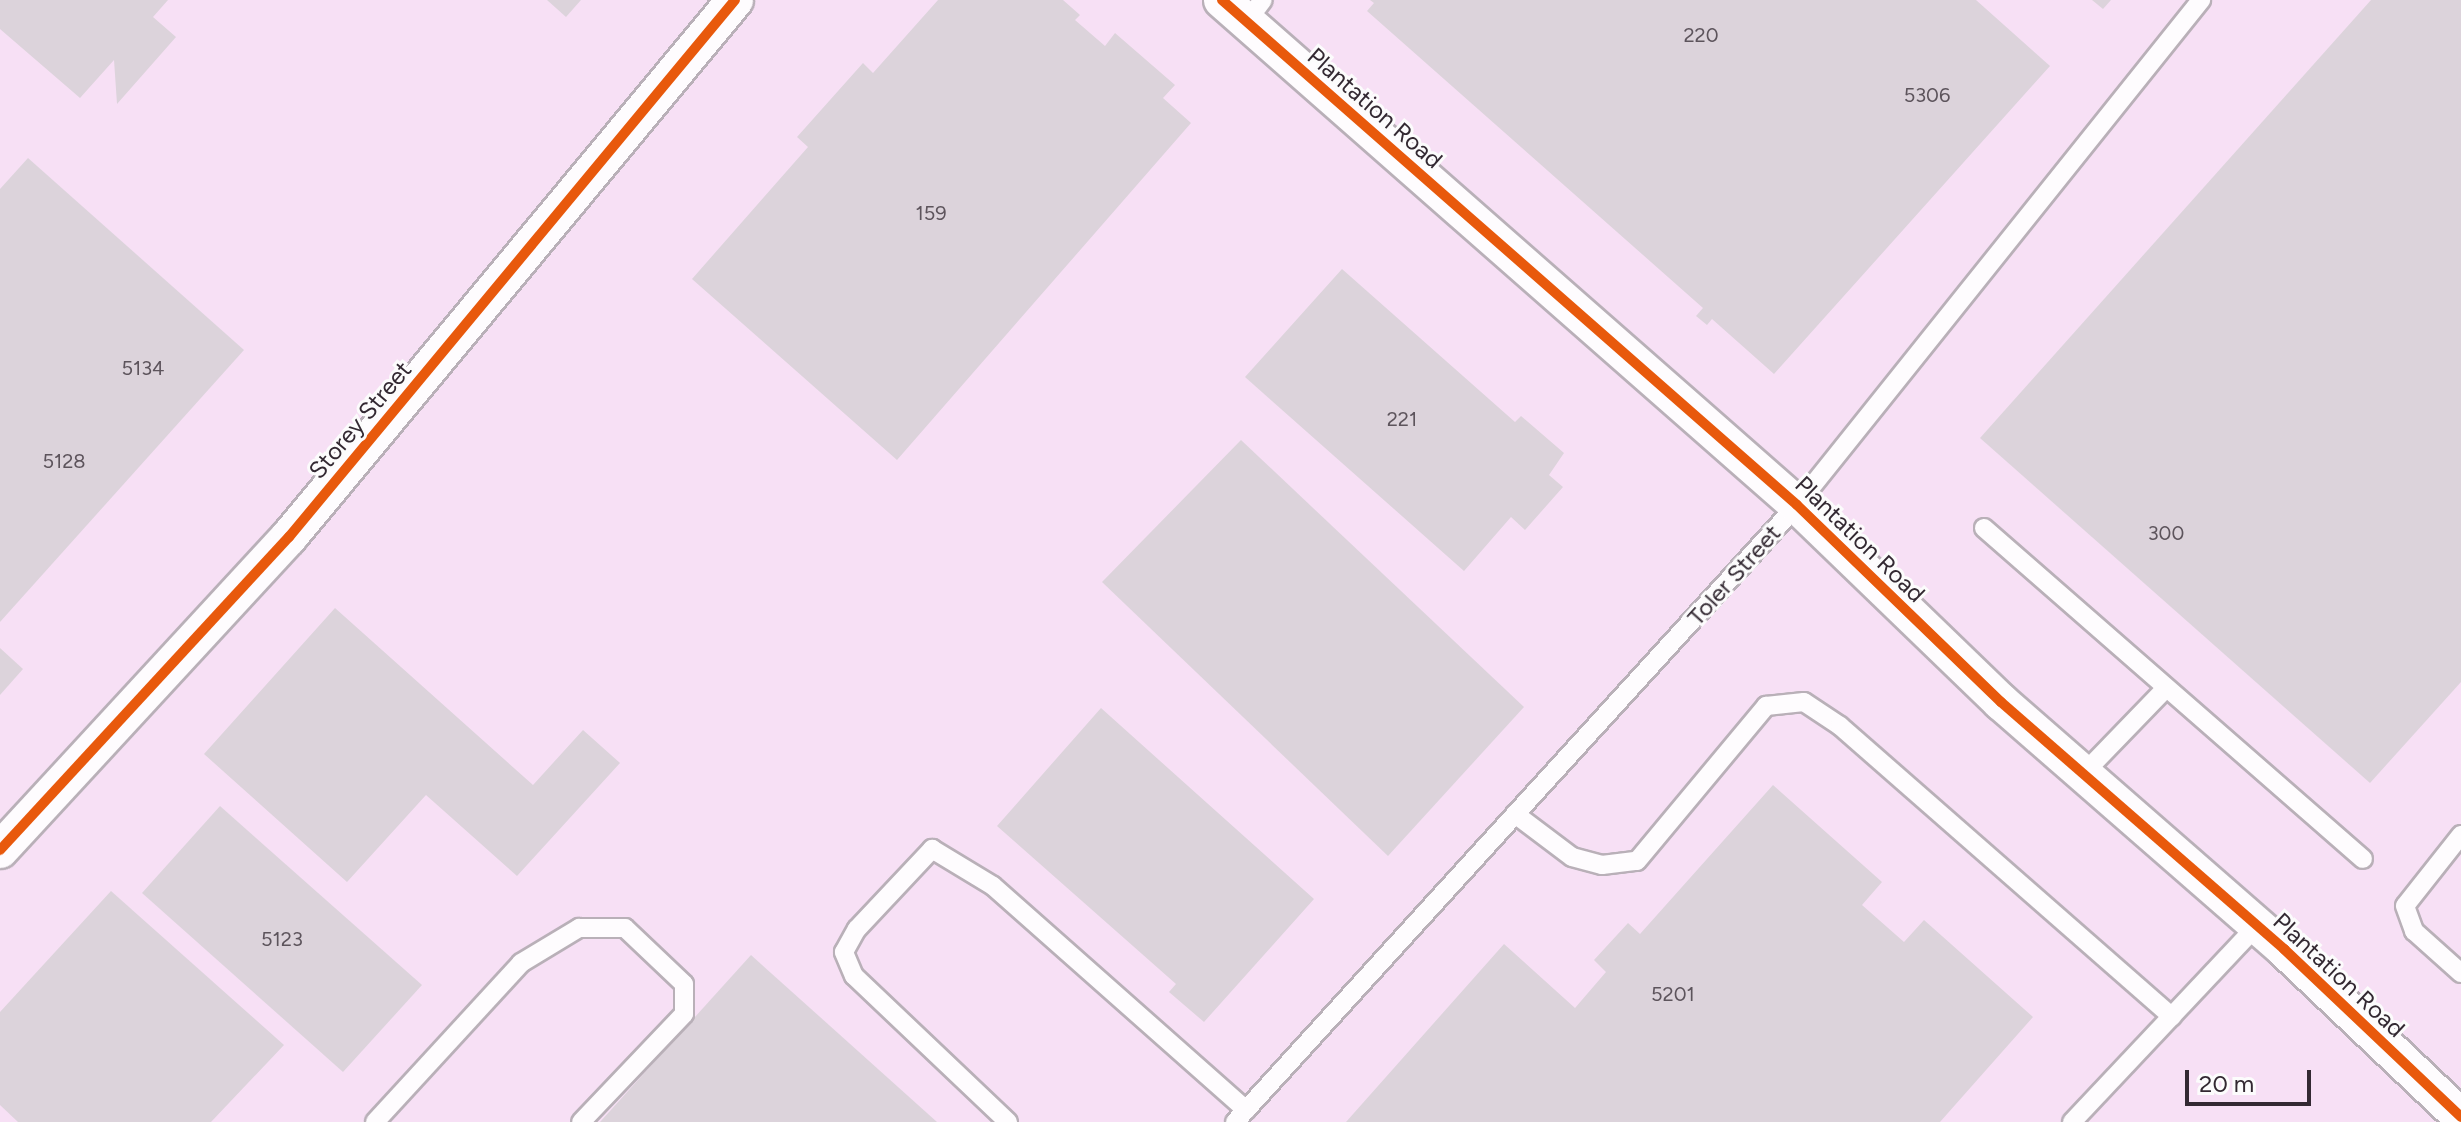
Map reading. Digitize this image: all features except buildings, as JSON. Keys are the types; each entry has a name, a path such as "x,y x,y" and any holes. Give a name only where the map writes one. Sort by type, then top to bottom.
{"street":[{"name":"Storey Street","path":"0,850 289,537 735,0"},
{"name":"Plantation Road","path":"1244,7 1797,505 2001,702 2257,926 2461,1117"}],"lane":[{"name":"Toler Street","path":"1241,1116 1797,505 2201,0"},
{"path":"1984,528 2363,859"},
{"path":"2083,774 2166,688"},
{"path":"1515,814 1572,857 1602,865 1637,861 1766,706 1804,702 1840,726 2172,1017"},
{"path":"2461,835 2405,906 2414,931 2461,973"},
{"path":"1008,1122 854,976 844,952 857,929 932,849 993,886 1241,1116"},
{"path":"2072,1122 2257,926"},
{"path":"375,1122 521,963 579,928 625,928 684,984 684,1014 581,1122"}],"shaded area":[{"path":"0,0 2461,0 2461,1122 0,1122"}],"cycle path":[{"path":"0,850 289,537 735,0"},
{"path":"1222,0 1797,505 2001,702 2284,949 2461,1117"}]}
